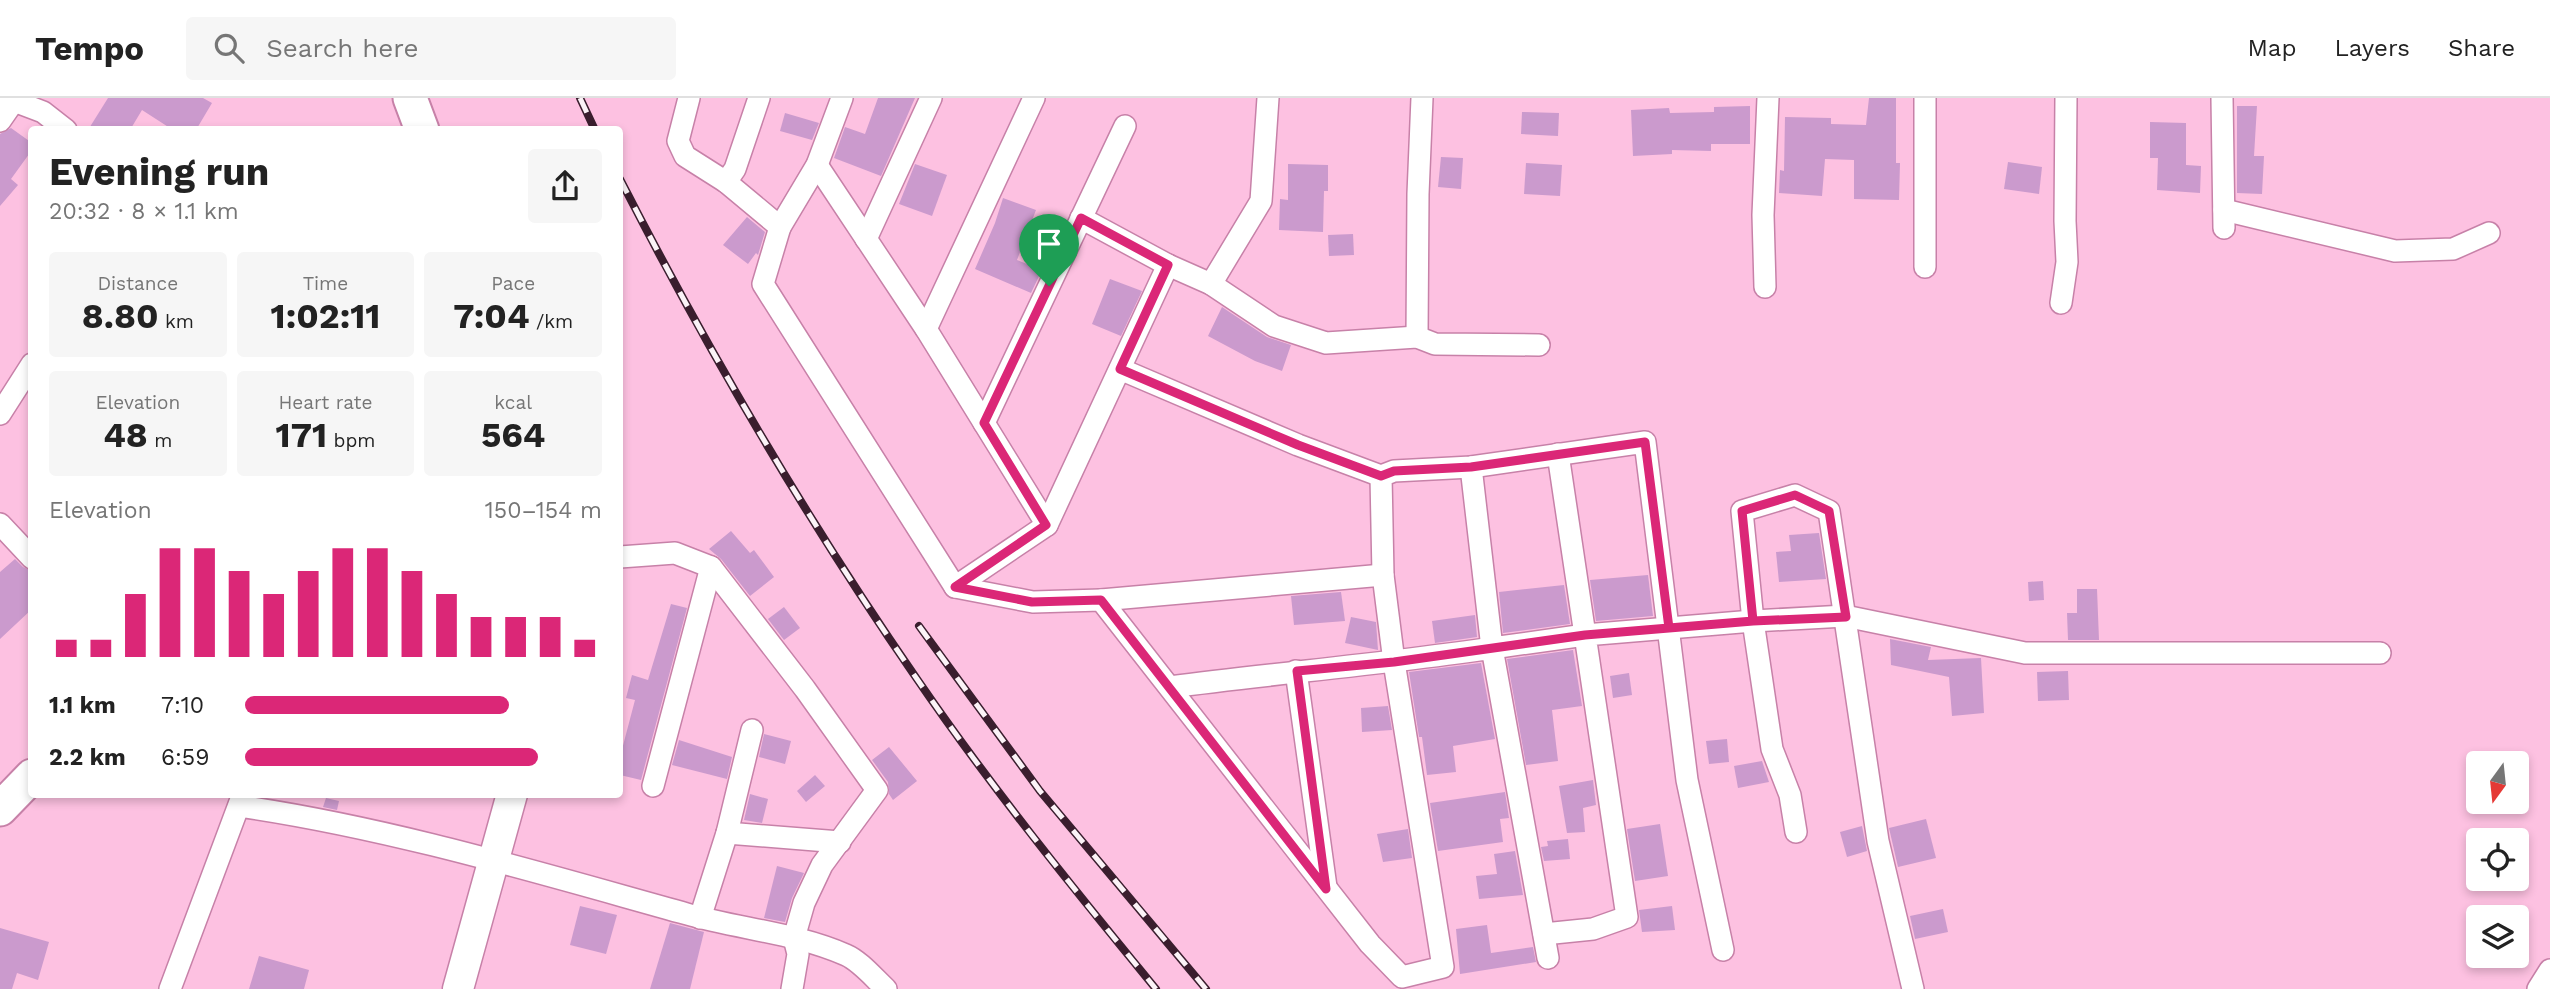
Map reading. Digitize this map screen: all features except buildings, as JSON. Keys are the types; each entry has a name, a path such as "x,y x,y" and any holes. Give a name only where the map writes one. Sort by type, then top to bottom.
{"main road":[{"path":"410,98 420,126"},
{"path":"0,809 28,780"}],"street":[{"path":"689,98 678,141 685,156 726,182 779,226"},
{"path":"726,182 734,169 759,98"},
{"path":"842,98 817,165 779,226 763,284 955,587 1032,602 1101,600 1383,575"},
{"path":"866,239 931,98"},
{"path":"926,329 1034,98"},
{"path":"1211,284 1261,201 1268,98"},
{"path":"1417,337 1422,98"},
{"path":"1765,288 1763,215 1768,98"},
{"path":"1925,98 1925,267"},
{"path":"2061,303 2067,262 2066,98"},
{"path":"2222,98 2224,219 2395,251 2453,248 2489,233"},
{"path":"0,121 12,99 43,112 61,126"},
{"path":"984,423 1125,125"},
{"path":"817,165 926,329 1046,525"},
{"path":"1081,218 1168,265 1211,284 1274,326 1326,343 1417,337 1435,344 1539,345"},
{"path":"955,587 1046,525 1168,265"},
{"path":"0,414 28,369"},
{"path":"1120,369 1298,445 1381,476 1394,471 1471,467 1645,442 1687,780 1723,950"},
{"path":"1544,934 1593,929 1627,917 1558,454"},
{"path":"1471,467 1492,648 1548,958"},
{"path":"1101,600 1370,944 1402,977 1443,967 1394,662 1383,575 1381,476"},
{"path":"1796,832 1790,795 1772,749 1753,621 1742,511 1795,495 1829,511 1878,841 1913,989"},
{"path":"0,524 28,554"},
{"path":"623,557 675,553 711,567 800,683 877,790 813,883 804,903 794,938 798,954 792,989"},
{"path":"653,786 711,567"},
{"path":"1170,687 1394,662 1585,635 1753,621 1846,617 2025,653 2380,653"},
{"path":"1297,671 1326,889"},
{"path":"700,918 727,833 752,730"},
{"path":"458,989 511,798"},
{"path":"170,989 241,800 495,861 700,918 794,938 849,956 886,989"},
{"path":"727,833 840,842"},
{"path":"2538,989 2550,970"}],"railway":[{"path":"580,98 593,126"},
{"path":"623,185 760,434 876,619 1003,798 1156,989"},
{"path":"919,626 1040,791 1206,989"}],"route":[{"path":"1049,286 984,423 1046,525 955,587 1032,602 1101,600 1326,889 1297,671 1394,662 1585,635 1753,621 1846,617 1829,511 1795,495 1742,511 1753,621 1669,628 1645,442 1471,467 1394,471 1381,476 1298,445 1120,369 1168,265 1081,218 1049,286"}]}
